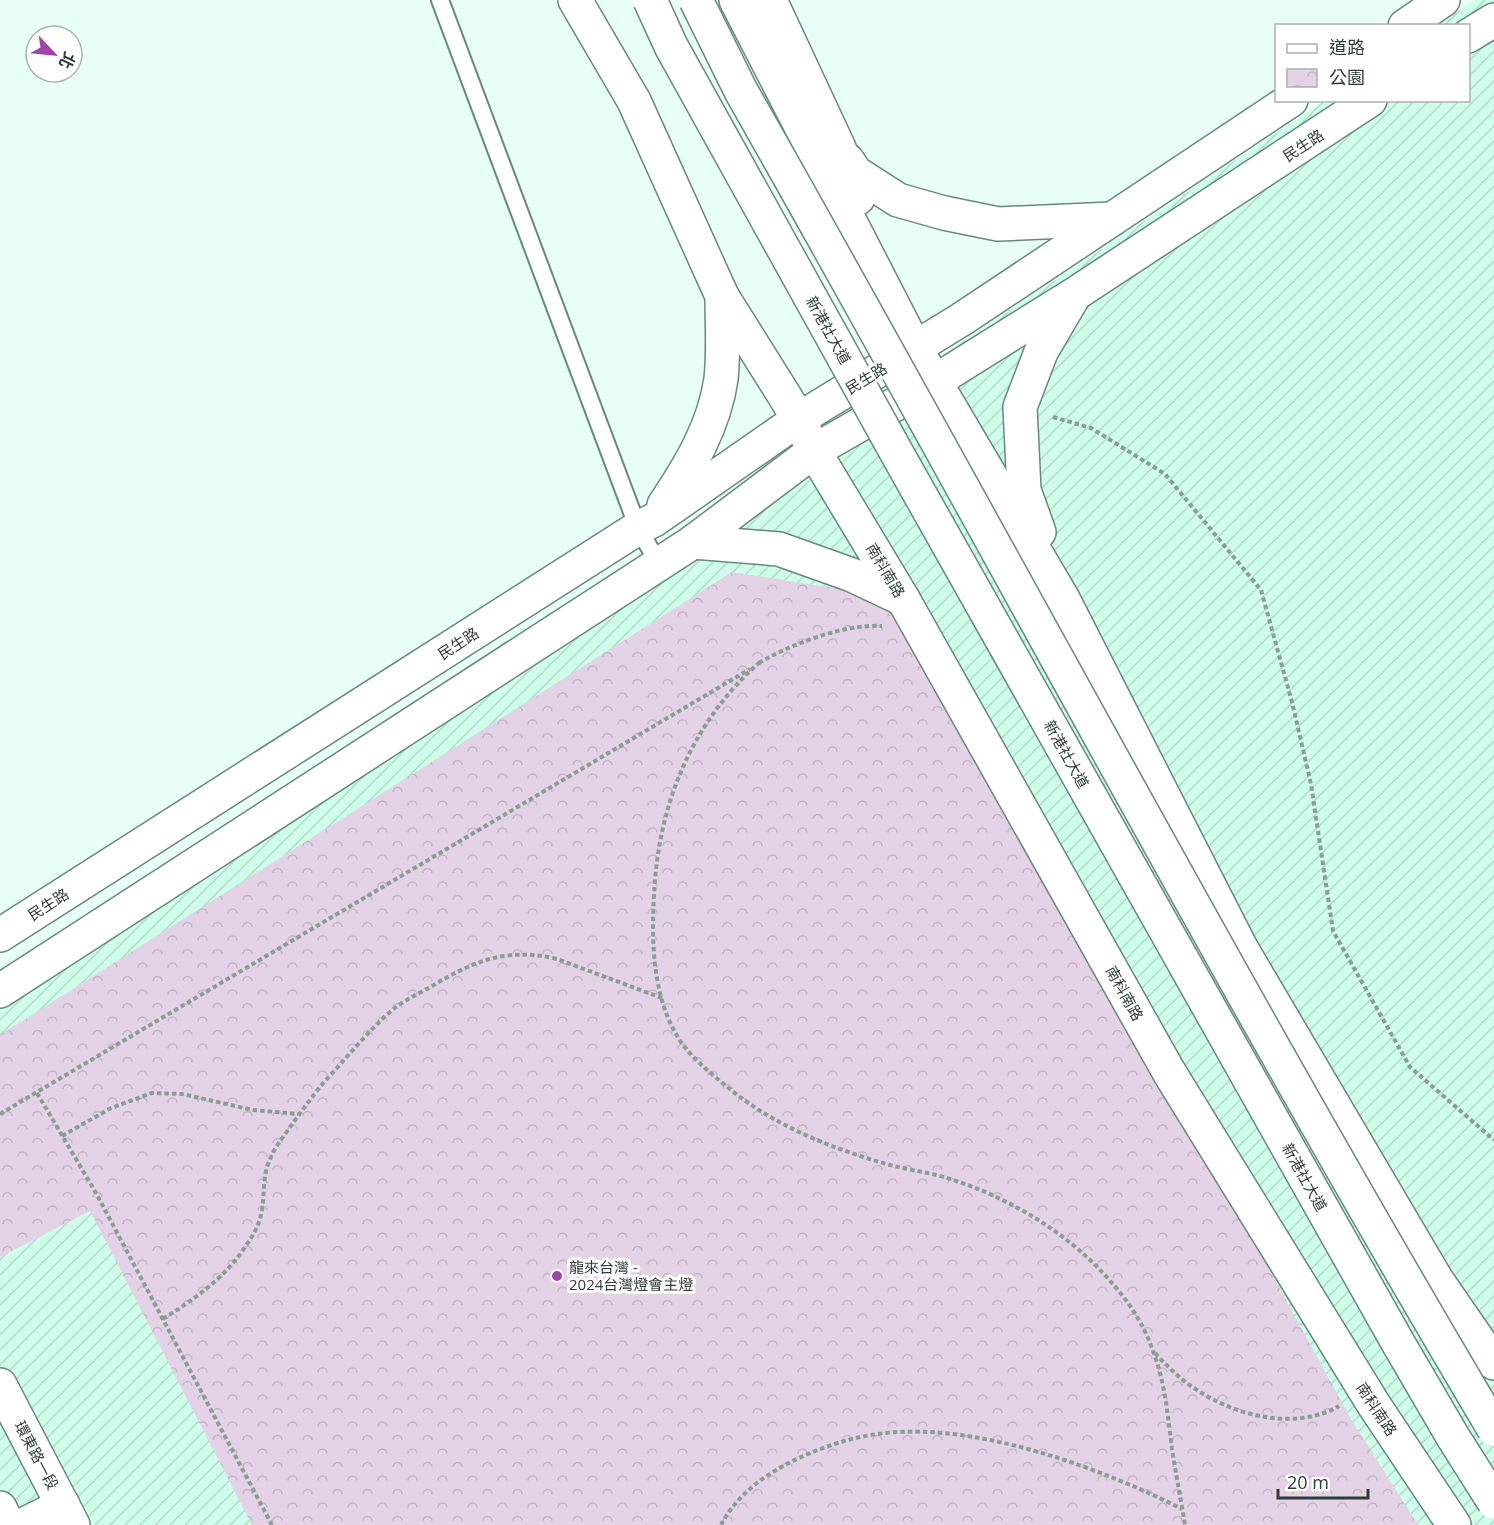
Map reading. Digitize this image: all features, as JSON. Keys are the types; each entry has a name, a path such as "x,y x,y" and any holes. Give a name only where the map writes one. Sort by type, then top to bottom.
{"street":[{"path":"575,0 634,101"},
{"path":"593,0 634,101 722,296 799,419 814,451"},
{"name":"新港社大道","path":"650,0 671,46 905,468 1397,1341 1494,1502"},
{"path":"696,0 741,91 1214,946 1494,1429"},
{"path":"736,0 915,348 1062,599 1241,948 1436,1279 1494,1363"},
{"path":"770,0 839,148 915,348"},
{"path":"1408,24 1443,0"},
{"path":"1470,35 1494,20"},
{"name":"民生路","path":"0,935 646,524 799,419 915,348 1288,102"},
{"name":"民生路","path":"0,990 693,542 814,451 934,382 1075,294 1367,102"},
{"path":"839,148 855,173 898,200 944,213 998,224 1112,219"},
{"path":"1062,599 1024,490 1020,407 1041,352 1075,294"},
{"path":"646,524 692,464 714,410 721,378 722,296"},
{"name":"南科南路","path":"814,451 903,599 1169,1072 1365,1391 1454,1525"},
{"path":"693,542 778,549 852,575 903,599"},
{"name":"環東路一段","path":"0,1385 68,1515"},
{"path":"0,1508 8,1525"},
{"path":"23,1525 68,1515"}],"lane":[{"path":"440,0 646,524 659,564"}],"path":[{"path":"1020,407 1091,428 1165,474 1261,590 1292,702 1311,784 1333,931 1410,1067 1494,1140"},
{"path":"0,1114 781,650 856,627 919,628"},
{"path":"760,662 739,681 708,720 684,764 668,810 658,853 653,912 654,944 662,998 672,1027 686,1049 724,1084 763,1113 807,1136 845,1151 890,1165 945,1177 970,1186 1025,1212 1054,1231 1101,1270 1139,1320 1154,1351 1164,1393 1185,1525"},
{"path":"163,1319 200,1294 243,1251 258,1225 262,1210 264,1175 272,1155 299,1114 333,1071 396,1007 463,968 503,955 539,955 578,965 662,998"},
{"path":"37,1093 102,1204 272,1525"},
{"path":"62,1136 111,1108 159,1093 182,1094 253,1110 299,1114"},
{"path":"1154,1351 1180,1379 1198,1391 1230,1407 1252,1414 1292,1419 1310,1417 1330,1411 1365,1391"},
{"path":"721,1525 739,1499 771,1472 808,1454 836,1443 861,1437 916,1432 971,1437 1033,1451 1148,1491 1182,1509"}],"shaded area":[{"path":"1475,0 1494,0 1494,1525 0,1525 0,983 1322,102 1470,102 1470,24 1439,24"}],"green space":[{"path":"732,572 903,599 1351,1419 1418,1525 252,1525 90,1211 0,1257 0,1035"}],"place":[{"name":"龍來台灣 - 2024台灣燈會主燈","path":"557,1276"}]}
